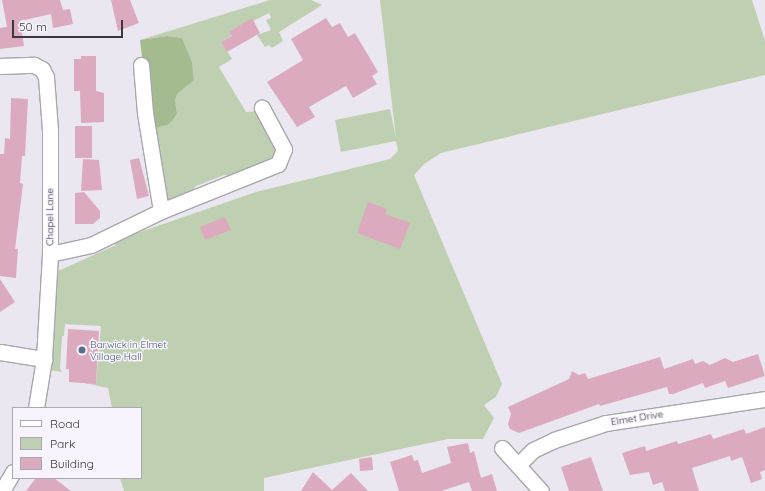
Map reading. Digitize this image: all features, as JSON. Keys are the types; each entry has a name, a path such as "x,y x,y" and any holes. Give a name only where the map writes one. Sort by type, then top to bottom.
{"street":[{"name":"Chapel Lane","path":"0,66 34,65 42,69 46,77 50,130 50,254 44,359 36,407"},
{"path":"141,65 146,113 161,212"},
{"path":"50,254 91,245 161,212 278,164 284,149 262,108"},
{"path":"0,352 44,359"},
{"name":"Elmet Drive","path":"518,465 533,450 554,440 606,423 765,399"},
{"path":"502,448 541,491"},
{"path":"2,491 12,474"}],"green space":[{"path":"270,0 311,0 322,5 279,32 283,41 272,48 269,45 265,47 257,35 271,30 266,20 271,18 269,13 253,21 252,19 230,32 232,36 221,42 232,59 219,67 246,112 259,111 278,146 273,159 231,176 224,175 196,186 191,192 163,205 153,134 156,128 167,125 177,113 175,101 177,94 194,80 192,62 182,38 167,36 140,40"},
{"path":"380,0 752,0 765,41 765,75 441,153 424,164 414,175 502,384 496,397 484,405 494,418 483,439 448,439 264,478 264,491 124,491 120,479 142,479 142,407 112,407 108,388 85,383 96,383 101,326 65,324 64,336 62,336 60,368 62,372 49,370 58,271 116,245 114,241 256,192 390,159 398,151 396,141 341,152 335,120 390,109 396,138"},
{"path":"167,36 182,38 192,62 194,80 177,94 175,101 177,113 173,120 167,125 156,128 151,135 140,40"}],"building":[{"path":"2,0 60,0 63,10 70,9 73,24 53,28 51,14 20,21 24,46 0,49 0,28 7,27"},
{"path":"111,0 130,0 139,23 118,31"},
{"path":"252,18 260,33 227,52 221,42 232,36 229,32"},
{"path":"326,18 332,27 340,23 348,37 355,33 378,72 372,76 377,84 353,98 346,86 309,107 315,117 297,127 267,82 303,60 291,39"},
{"path":"81,56 96,56 96,91 104,93 104,122 81,123 80,91 74,91 74,59 81,59"},
{"path":"11,98 28,99 25,156 22,156 20,183 23,184 15,249 18,249 16,278 0,276 0,154 4,154 5,138 10,139"},
{"path":"75,126 92,126 92,158 75,158"},
{"path":"139,158 149,196 137,199 130,160"},
{"path":"83,159 99,160 102,190 81,191"},
{"path":"84,192 100,211 100,218 93,224 75,224 75,193"},
{"path":"368,202 387,209 385,214 410,223 400,249 357,233"},
{"path":"225,217 231,230 205,240 200,227"},
{"path":"0,279 15,302 0,312"},
{"name":"Barwick in Elmet Village Hall","path":"68,329 99,331 96,384 69,382 69,369 66,369"},
{"path":"758,354 765,376 728,388 725,381 705,388 703,383 673,394 669,394 667,387 600,406 599,404 519,433 510,429 508,424 511,414 508,407 569,379 572,371 579,375 585,373 588,379 660,357 664,369 693,359 695,364 703,361 710,365 725,358 733,362"},
{"path":"765,427 765,470 760,472 762,479 751,483 742,457 731,461 730,456 692,468 699,491 665,491 662,482 653,485 649,472 630,475 622,453 645,446 646,451 677,441 678,444 711,434 713,439 744,429 746,434"},
{"path":"468,443 470,453 474,451 481,478 492,474 497,491 472,491 469,482 441,491 399,491 390,462 412,455 414,461 418,460 422,473 451,463 447,447"},
{"path":"372,457 373,470 360,471 359,459"},
{"path":"591,457 603,491 569,491 561,467"},
{"path":"313,472 332,490 351,473 368,491 301,491"},
{"path":"35,479 55,479 71,491 26,491"}],"place":[{"name":"Barwick in Elmet Village Hall","path":"82,350"}]}
